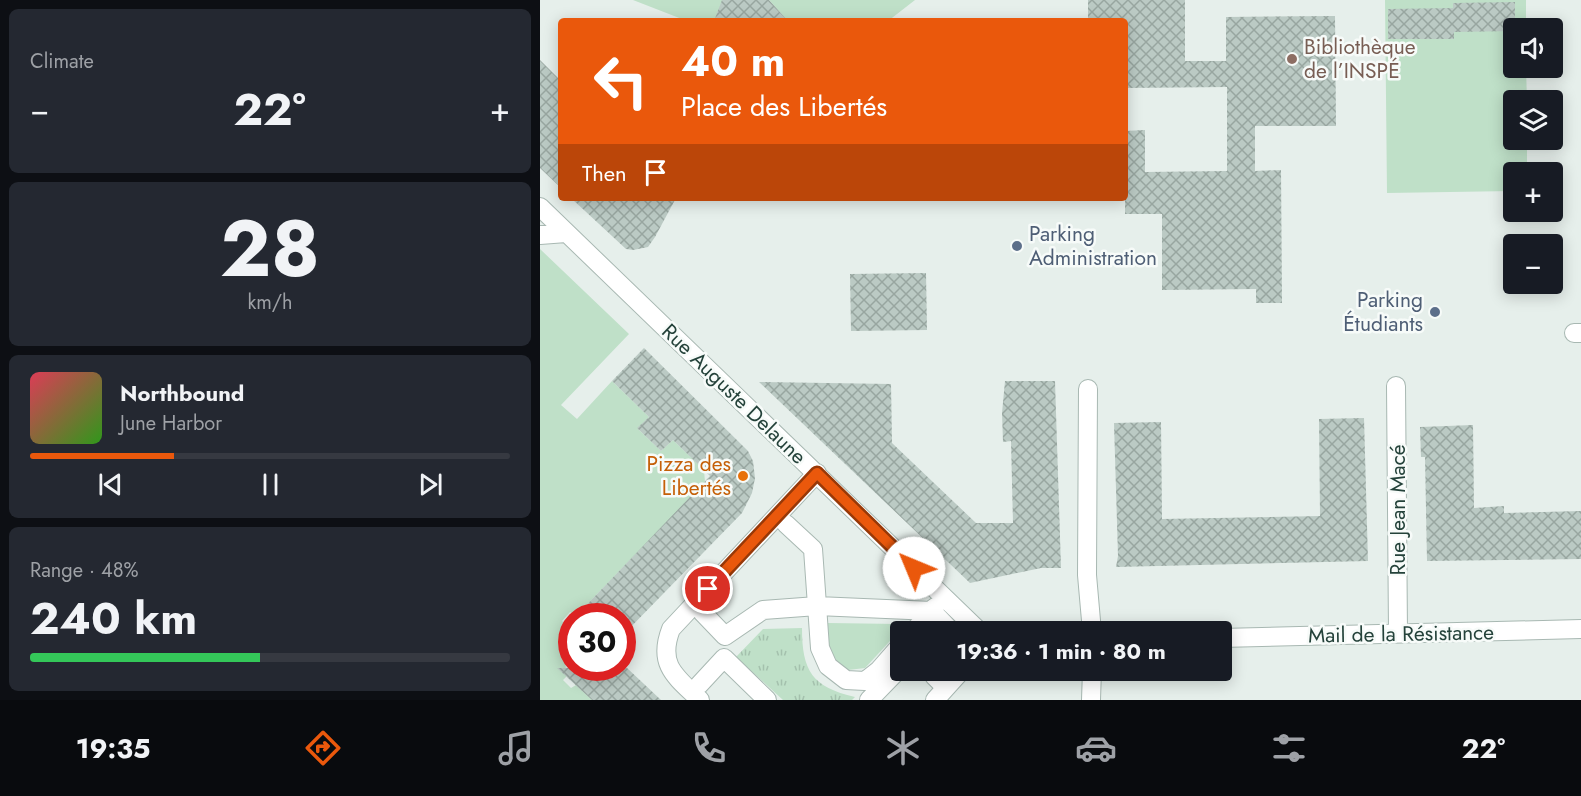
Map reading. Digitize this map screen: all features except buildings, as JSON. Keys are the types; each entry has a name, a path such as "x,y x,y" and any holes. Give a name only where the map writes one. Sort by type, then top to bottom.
{"street":[{"name":"Rue Auguste Delaune","path":"540,207 969,621"},
{"path":"540,236 566,232"},
{"name":"Rue Jean Macé","path":"1396,386 1398,633"},
{"path":"1088,389 1087,574 1091,621"},
{"path":"702,612 725,636 724,658 700,692 676,677 668,665 664,645 671,629 817,473"},
{"path":"786,524 813,549 820,648 828,666 846,680 865,681 890,657"},
{"path":"725,636 763,610 817,606 940,621"},
{"name":"Mail de la Résistance","path":"1232,638 1581,629"},
{"path":"724,658 767,700"},
{"path":"869,700 890,678"},
{"path":"935,700 952,681"},
{"path":"1091,700 1092,681"}],"green space":[{"path":"633,0 723,0 715,18 679,18"},
{"path":"769,0 915,0 892,18 785,18"},
{"path":"1385,0 1526,0 1526,18 1503,18 1503,78 1526,78 1527,90 1503,90 1503,150 1527,150 1527,162 1503,162 1503,191 1387,193"},
{"path":"540,249 629,334 561,405 577,419 612,381 649,417 638,429 661,451 673,440 704,470 705,482 589,603 558,603 558,681 564,681 571,688 576,685 592,700 540,700"},
{"path":"828,623 890,624 890,641 865,668 848,670 836,660 830,650"},
{"path":"802,628 804,656 812,675 829,688 855,697 852,700 783,700 736,657 763,629"}],"place":[{"name":"Bibliothèque de l’INSPÉ","path":"1292,59"},
{"name":"Parking Administration","path":"1017,246"},
{"name":"Parking Étudiants","path":"1435,312"},
{"name":"Pizza des Libertés","path":"743,476"}],"route":[{"path":"708,589 817,473 914,568"}]}
